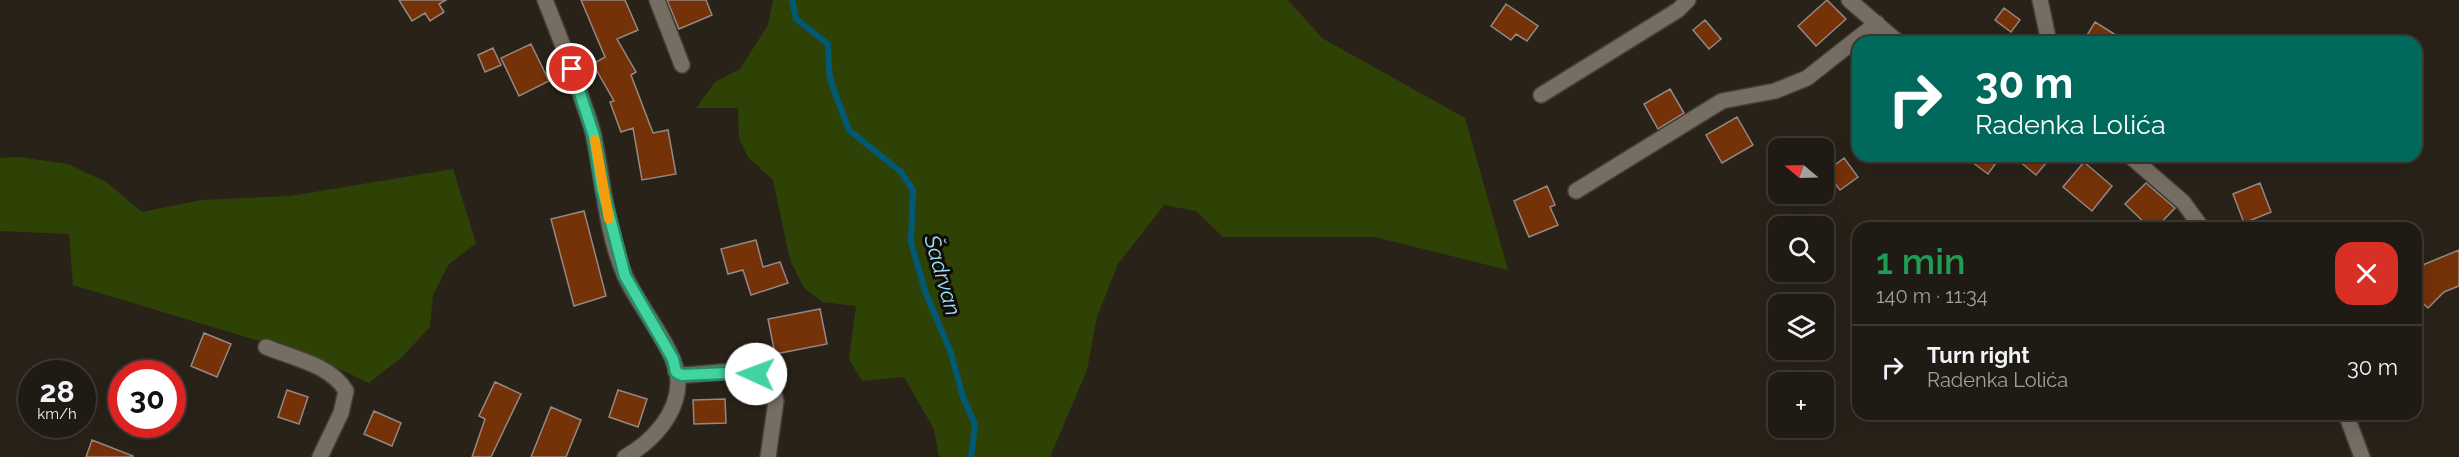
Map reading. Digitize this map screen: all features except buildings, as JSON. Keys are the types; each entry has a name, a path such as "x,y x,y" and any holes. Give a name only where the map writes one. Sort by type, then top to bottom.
{"street":[{"path":"545,0 572,69 594,136 602,188 625,276 673,359 678,382 667,419 644,445 625,457"},
{"path":"657,0 681,65"},
{"path":"1541,95 1677,10 1688,0"},
{"path":"1849,0 1891,36"},
{"path":"2040,0 2048,36"},
{"path":"1860,36 1876,23"},
{"path":"1576,191 1722,101 1775,91 1807,78 1852,42"},
{"path":"2137,162 2182,202 2197,222"},
{"path":"266,347 326,371 339,380 346,391 340,413 320,457"},
{"path":"676,372 689,375 750,372 762,378 770,386 776,401 768,457"},
{"path":"2348,420 2362,457"}],"green space":[{"path":"773,0 1288,0 1322,38 1465,118 1508,270 1375,237 1223,237 1196,211 1164,205 1118,264 1097,317 1087,370 1050,457 939,457 934,429 904,377 862,381 849,359 856,306 823,302 804,288 790,260 773,180 748,157 739,138 738,108 696,108 715,82 740,69 768,25"},
{"path":"18,157 68,164 106,182 142,212 201,200 290,196 453,169 476,243 448,265 433,295 430,327 402,357 369,383 319,359 73,285 69,234 0,231 0,158"}],"waterway":[{"name":"Šadrvan","path":"792,0 796,19 828,44 832,85 849,130 901,172 913,190 911,242 925,291 951,353 963,397 975,424 971,457"}],"slow traffic":[{"path":"595,140 609,219"}],"route":[{"path":"572,69 594,136 602,188 625,276 673,359 676,372 682,375 750,372 756,374"}]}
